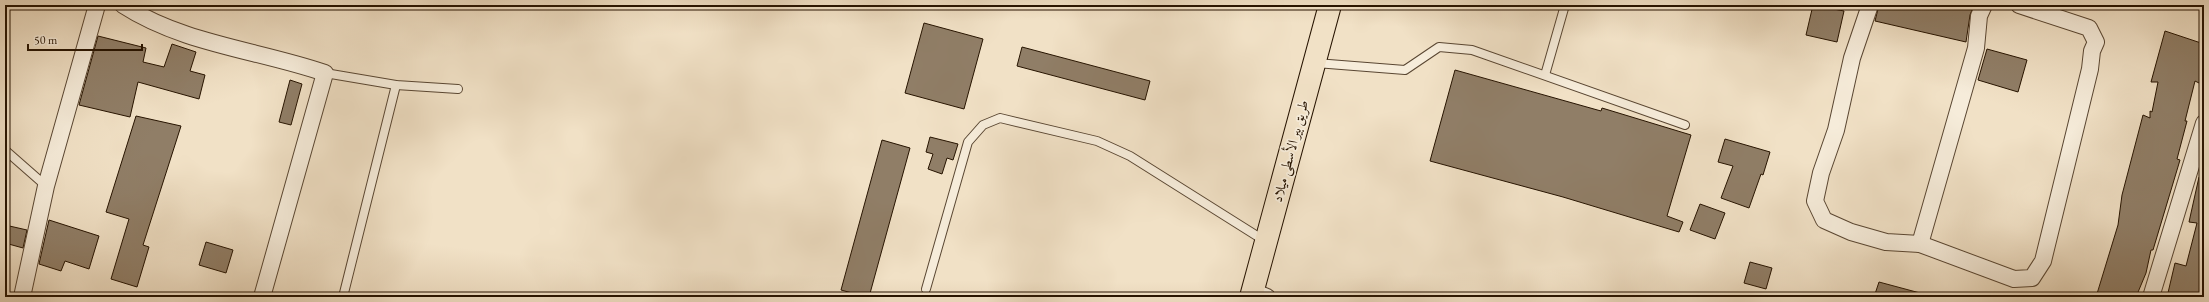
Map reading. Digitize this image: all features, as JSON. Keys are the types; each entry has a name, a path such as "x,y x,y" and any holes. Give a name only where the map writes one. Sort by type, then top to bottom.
{"main road":[{"name":"طريق بير الأسطى ميلاد","path":"1257,295 1266,241 1330,5"}],"street":[{"path":"22,297 46,186 98,5"},
{"path":"123,5 139,16 182,32 325,73 309,135 262,297"},
{"path":"1870,5 1852,58 1836,130 1821,174 1815,201 1824,220 1851,232 1886,242 1920,244 2014,279 2032,278 2043,260 2090,69 2092,51 2096,42 2089,28 2018,5"},
{"path":"1920,244 1976,48 1979,16 1984,5"},
{"path":"2151,297 2204,123"}],"lane":[{"path":"1545,75 1565,5"},
{"path":"1315,62 1405,70 1439,46 1472,50 1685,125"},
{"path":"325,73 396,85 458,89"},
{"path":"343,297 396,85"},
{"path":"926,289 968,142 983,125 1000,118 1097,141 1124,153 1266,241"},
{"path":"5,150 46,186"}],"building":[{"path":"1813,5 1844,11 1837,42 1806,35"},
{"path":"1879,5 1974,5 1970,15 1966,42 1875,21"},
{"path":"924,23 983,39 964,109 905,93"},
{"path":"2165,31 2204,44 2204,75 2201,84 2195,81 2177,159 2180,160 2153,250 2151,250 2146,273 2136,297 2096,297 2118,225 2122,195 2143,115 2150,118 2150,111 2152,112 2158,82 2151,82"},
{"path":"98,36 146,48 143,62 164,67 172,44 196,52 190,71 205,75 199,99 138,82 130,117 79,105"},
{"path":"1022,47 1150,81 1145,100 1017,66"},
{"path":"1987,49 2027,60 2018,92 1978,80"},
{"path":"1455,70 1601,111 1602,108 1691,135 1667,216 1683,222 1679,232 1563,197 1430,161"},
{"path":"290,80 302,84 291,125 279,122"},
{"path":"136,116 181,126 143,245 149,247 137,287 111,279 129,219 106,212"},
{"path":"930,137 958,144 953,160 947,158 942,174 928,169 933,154 926,152"},
{"path":"1725,139 1770,152 1763,175 1761,174 1749,208 1721,198 1733,166 1718,162"},
{"path":"882,140 910,148 869,297 867,297 841,290"},
{"path":"2199,177 2204,177 2204,297 2167,297 2175,263 2186,266 2197,223 2189,222"},
{"path":"1700,204 1725,213 1715,239 1690,230"},
{"path":"49,220 99,236 89,269 65,261 61,271 39,264"},
{"path":"5,225 27,230 23,248 5,243"},
{"path":"206,242 233,250 226,273 199,265"},
{"path":"1750,262 1772,268 1766,289 1744,283"},
{"path":"1879,282 1920,293 1919,297 1874,297"}]}
